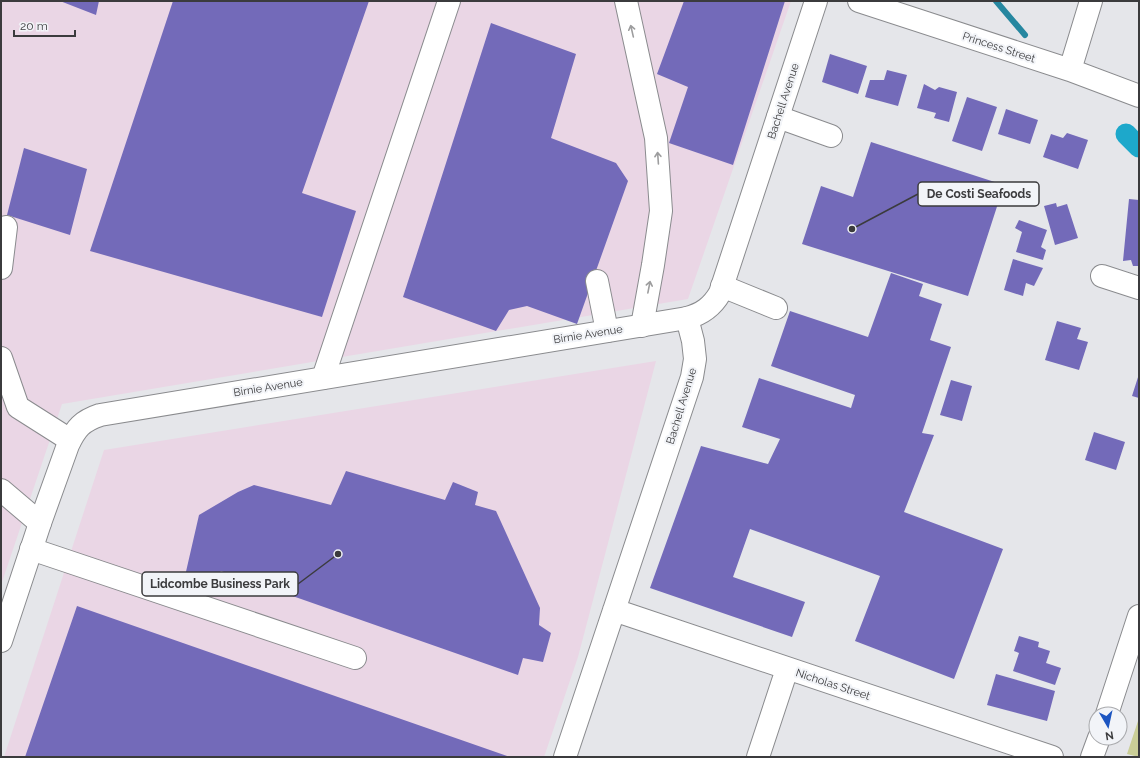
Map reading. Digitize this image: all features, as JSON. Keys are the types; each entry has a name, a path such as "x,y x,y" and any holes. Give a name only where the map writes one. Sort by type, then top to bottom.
{"street":[{"path":"323,378 449,1"},
{"path":"626,1 656,138 661,211 642,326"},
{"name":"Bachell Avenue","path":"565,757 692,377 695,359 693,341 687,318 706,310 714,302 722,286 816,1"},
{"name":"Princess Street","path":"859,1 1070,70 1139,96"},
{"path":"1070,70 1091,1"},
{"path":"778,117 832,136"},
{"path":"1,268 6,227"},
{"path":"1102,276 1139,288"},
{"path":"597,281 607,331"},
{"path":"722,286 776,308"},
{"name":"Birnie Avenue","path":"1,641 31,549 70,440 80,425 90,418 100,415 687,318"},
{"path":"1,358 18,407 70,440"},
{"path":"1,490 40,523"},
{"path":"31,549 355,658"},
{"name":"Nicholas Street","path":"614,610 1052,757"},
{"path":"1110,706 1139,616"},
{"path":"758,757 787,669"},
{"path":"1092,757 1096,746"}],"shaded area":[{"path":"1,1 791,1 688,299 62,404 1,585"},
{"path":"656,361 578,657 544,757 4,757 104,450"}],"green space":[{"path":"1139,718 1139,757 1127,754"}],"building":[{"path":"60,1 99,1 96,15"},
{"path":"173,1 369,1 302,193 356,211 322,317 90,251"},
{"path":"684,1 785,1 733,165 669,143 688,87 657,74"},
{"path":"491,23 576,54 551,138 616,163 628,181 577,324 527,306 509,310 496,331 403,297"},
{"path":"830,54 867,66 858,94 822,82"},
{"path":"887,70 907,75 898,106 865,97 870,80 884,80"},
{"path":"924,84 935,90 939,87 957,92 949,122 934,118 936,113 917,108"},
{"path":"967,97 997,107 982,151 952,141"},
{"path":"1006,109 1038,120 1030,144 998,134"},
{"path":"1067,133 1088,140 1078,169 1043,157 1051,134 1063,138"},
{"path":"871,142 1004,185 968,296 802,244 821,186 853,197"},
{"path":"24,148 87,169 70,235 7,215"},
{"path":"1129,199 1139,200 1139,266 1133,266 1131,260 1123,261"},
{"path":"1056,203 1057,207 1067,204 1078,238 1055,245 1044,206"},
{"path":"1019,220 1047,230 1041,247 1046,250 1043,260 1016,252 1022,232 1015,228"},
{"path":"1013,259 1043,268 1034,286 1026,283 1023,296 1004,290"},
{"path":"891,273 923,284 919,296 942,304 930,340 951,347 922,433 934,435 904,512 1003,549 954,679 855,641 880,576 750,529 733,577 805,602 792,637 650,588 701,446 768,464 780,439 742,427 759,378 851,408 855,395 771,366 790,311 868,337"},
{"path":"1057,321 1081,328 1077,339 1088,342 1079,370 1045,360"},
{"path":"1139,374 1139,398 1132,396"},
{"path":"951,380 972,386 962,421 940,415"},
{"path":"1094,432 1125,442 1116,470 1085,460"},
{"path":"346,471 445,500 453,482 478,492 475,505 496,511 540,608 539,625 551,633 543,662 523,658 518,675 221,571 213,579 185,576 199,515 238,492 254,485 331,505"},
{"path":"77,606 510,757 25,757"},
{"path":"1019,636 1039,642 1038,647 1050,651 1046,663 1061,668 1055,685 1013,671 1019,653 1014,651"},
{"path":"996,674 1055,691 1047,721 987,705"}],"waterway":[{"path":"996,1 1025,35"},
{"path":"1126,134 1139,147"}],"place":[{"name":"De Costi Seafoods","path":"852,229"},
{"name":"Lidcombe Business Park","path":"338,554"}]}
